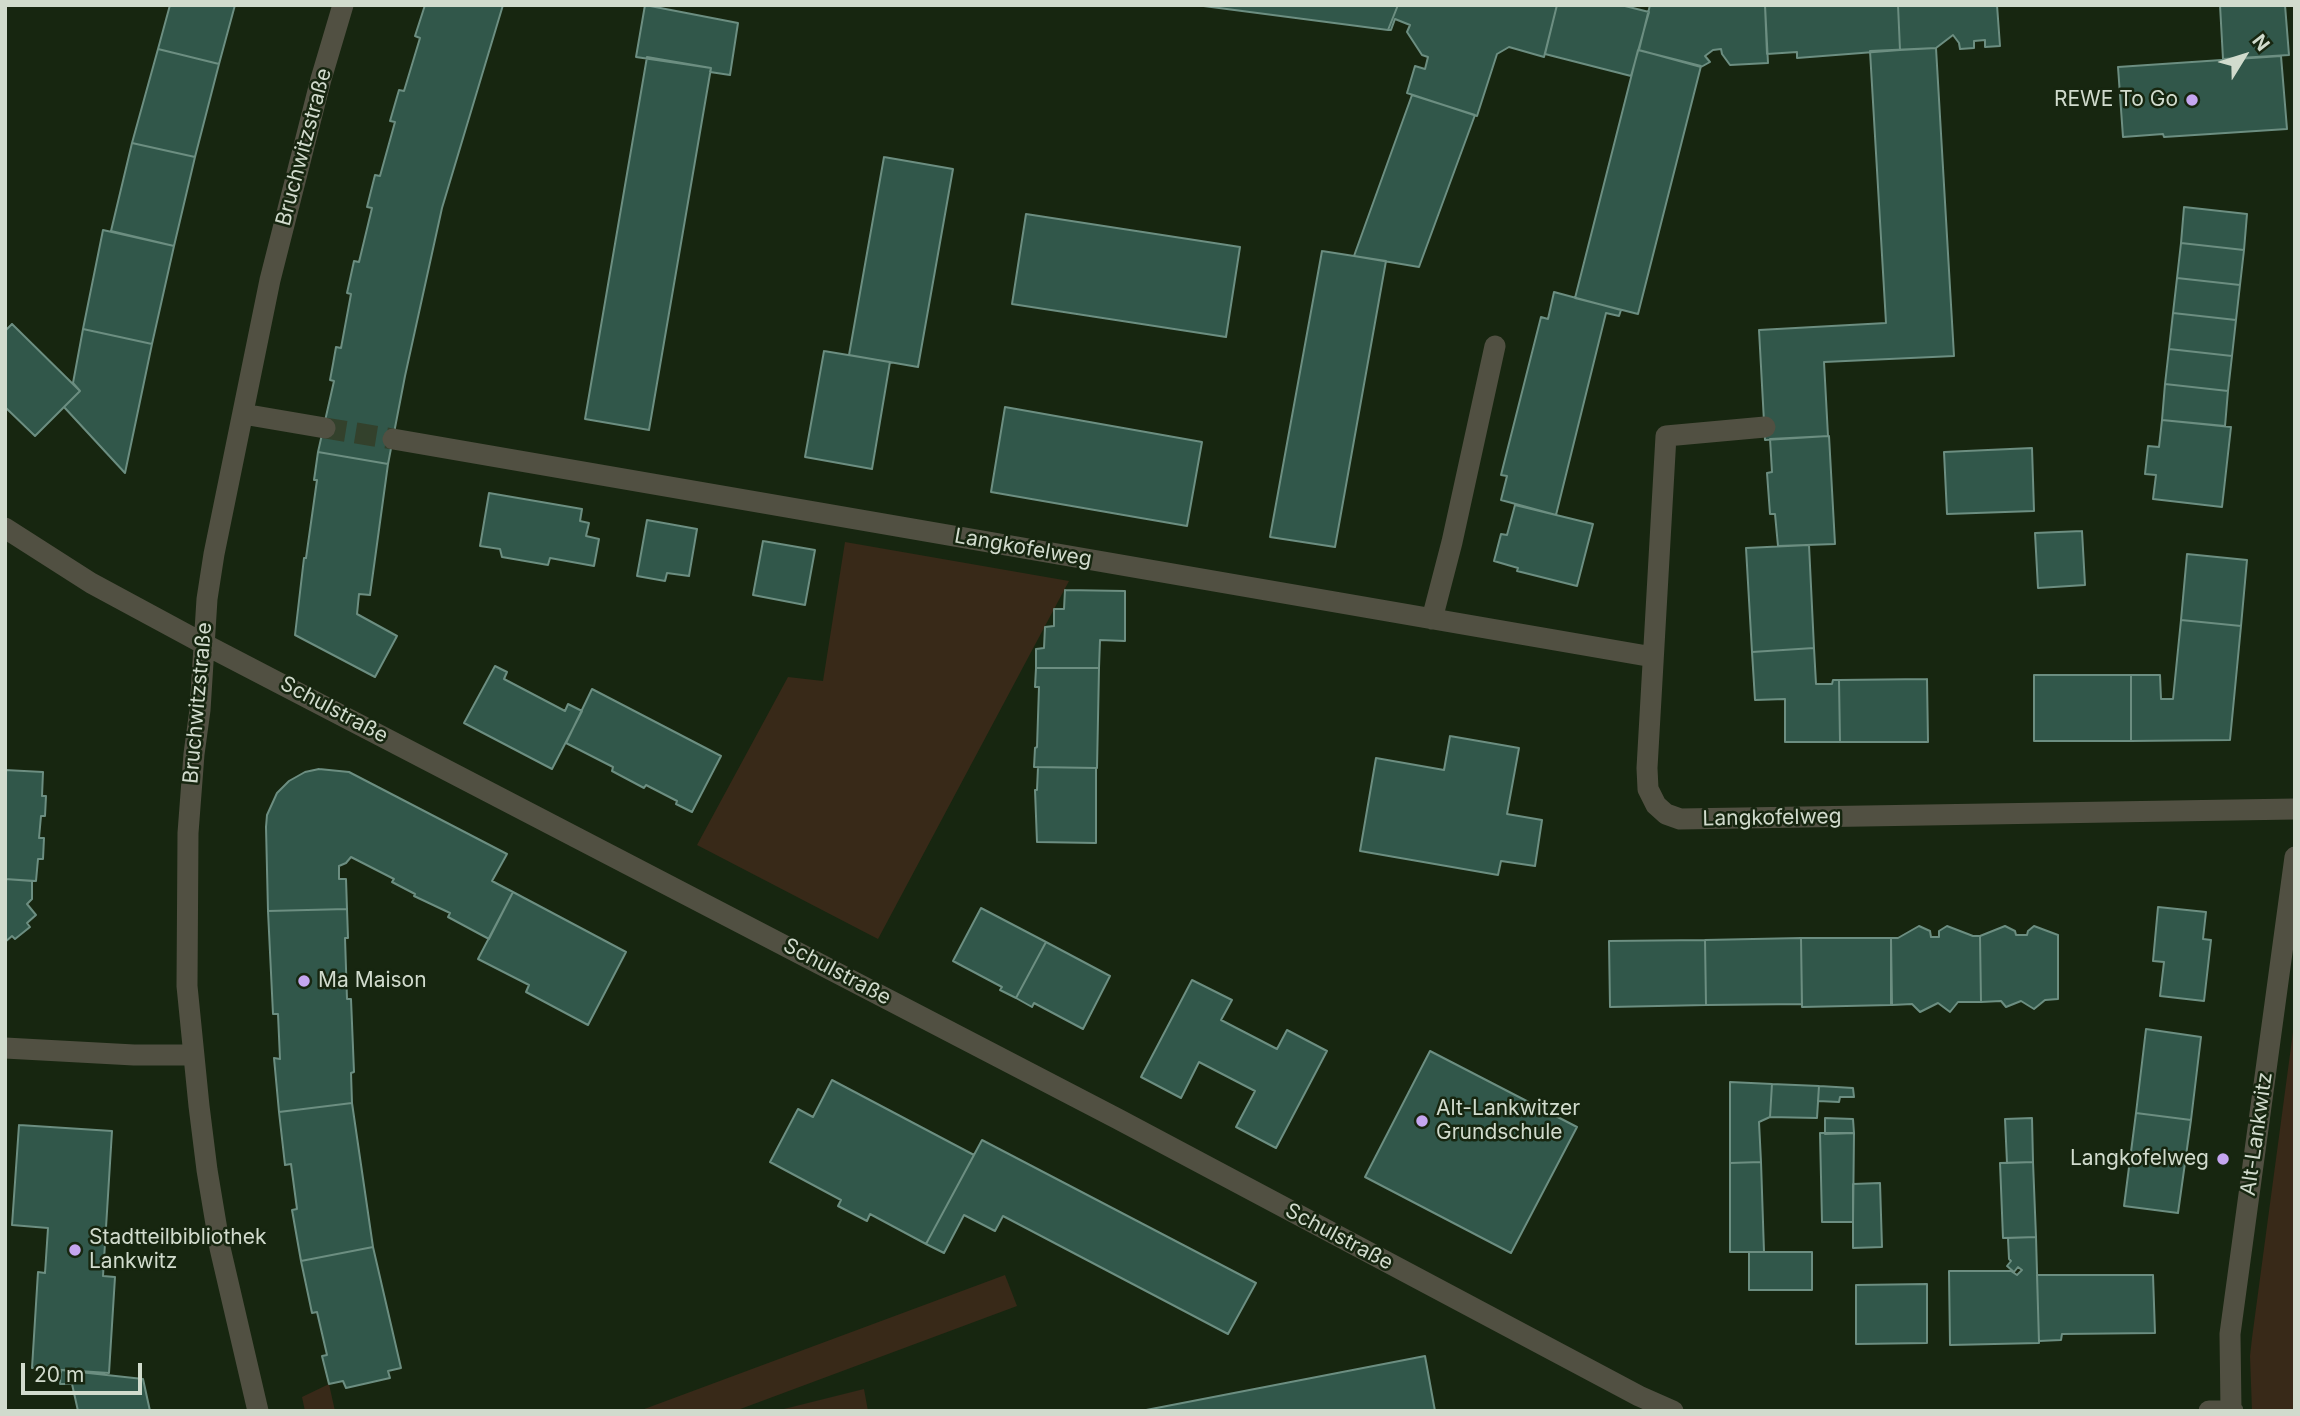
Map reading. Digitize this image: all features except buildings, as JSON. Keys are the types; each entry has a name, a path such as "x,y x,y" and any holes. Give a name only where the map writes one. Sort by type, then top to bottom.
{"street":[{"name":"Bruchwitzstraße","path":"258,1411 220,1248 207,1170 187,986 188,846 207,599 214,554 270,280 321,79 343,5"},
{"path":"1432,619 1452,542 1495,346"},
{"path":"243,414 325,428"},
{"name":"Langkofelweg","path":"1765,427 1666,436 1648,789 1656,805 1666,814 1679,819 2295,809"},
{"name":"Langkofelweg","path":"393,439 1653,657"},
{"name":"Schulstraße","path":"5,528 91,583 204,644 1094,1106 1639,1396 1673,1411"},
{"name":"Alt-Lankwitz","path":"2232,1410 2230,1334 2295,857"},
{"path":"5,1048 134,1055 193,1055"},
{"path":"2209,1411 2232,1410"}],"shaded area":[{"path":"845,542 1069,581 878,939 697,845 788,677 823,681"},
{"path":"2295,1017 2295,1411 2252,1411 2250,1356"},
{"path":"1005,1275 1017,1306 735,1411 639,1411"},
{"path":"329,1384 335,1411 305,1411 302,1397"},
{"path":"864,1389 868,1411 776,1411"}],"tunnel":[{"path":"325,428 393,439"}],"place":[{"name":"REWE To Go","path":"2192,100"},
{"name":"Ma Maison","path":"304,981"},
{"name":"Alt-Lankwitzer Grundschule","path":"1422,1121"},
{"name":"Langkofelweg","path":"2223,1159"},
{"name":"Stadtteilbibliothek Lankwitz","path":"75,1250"}]}
